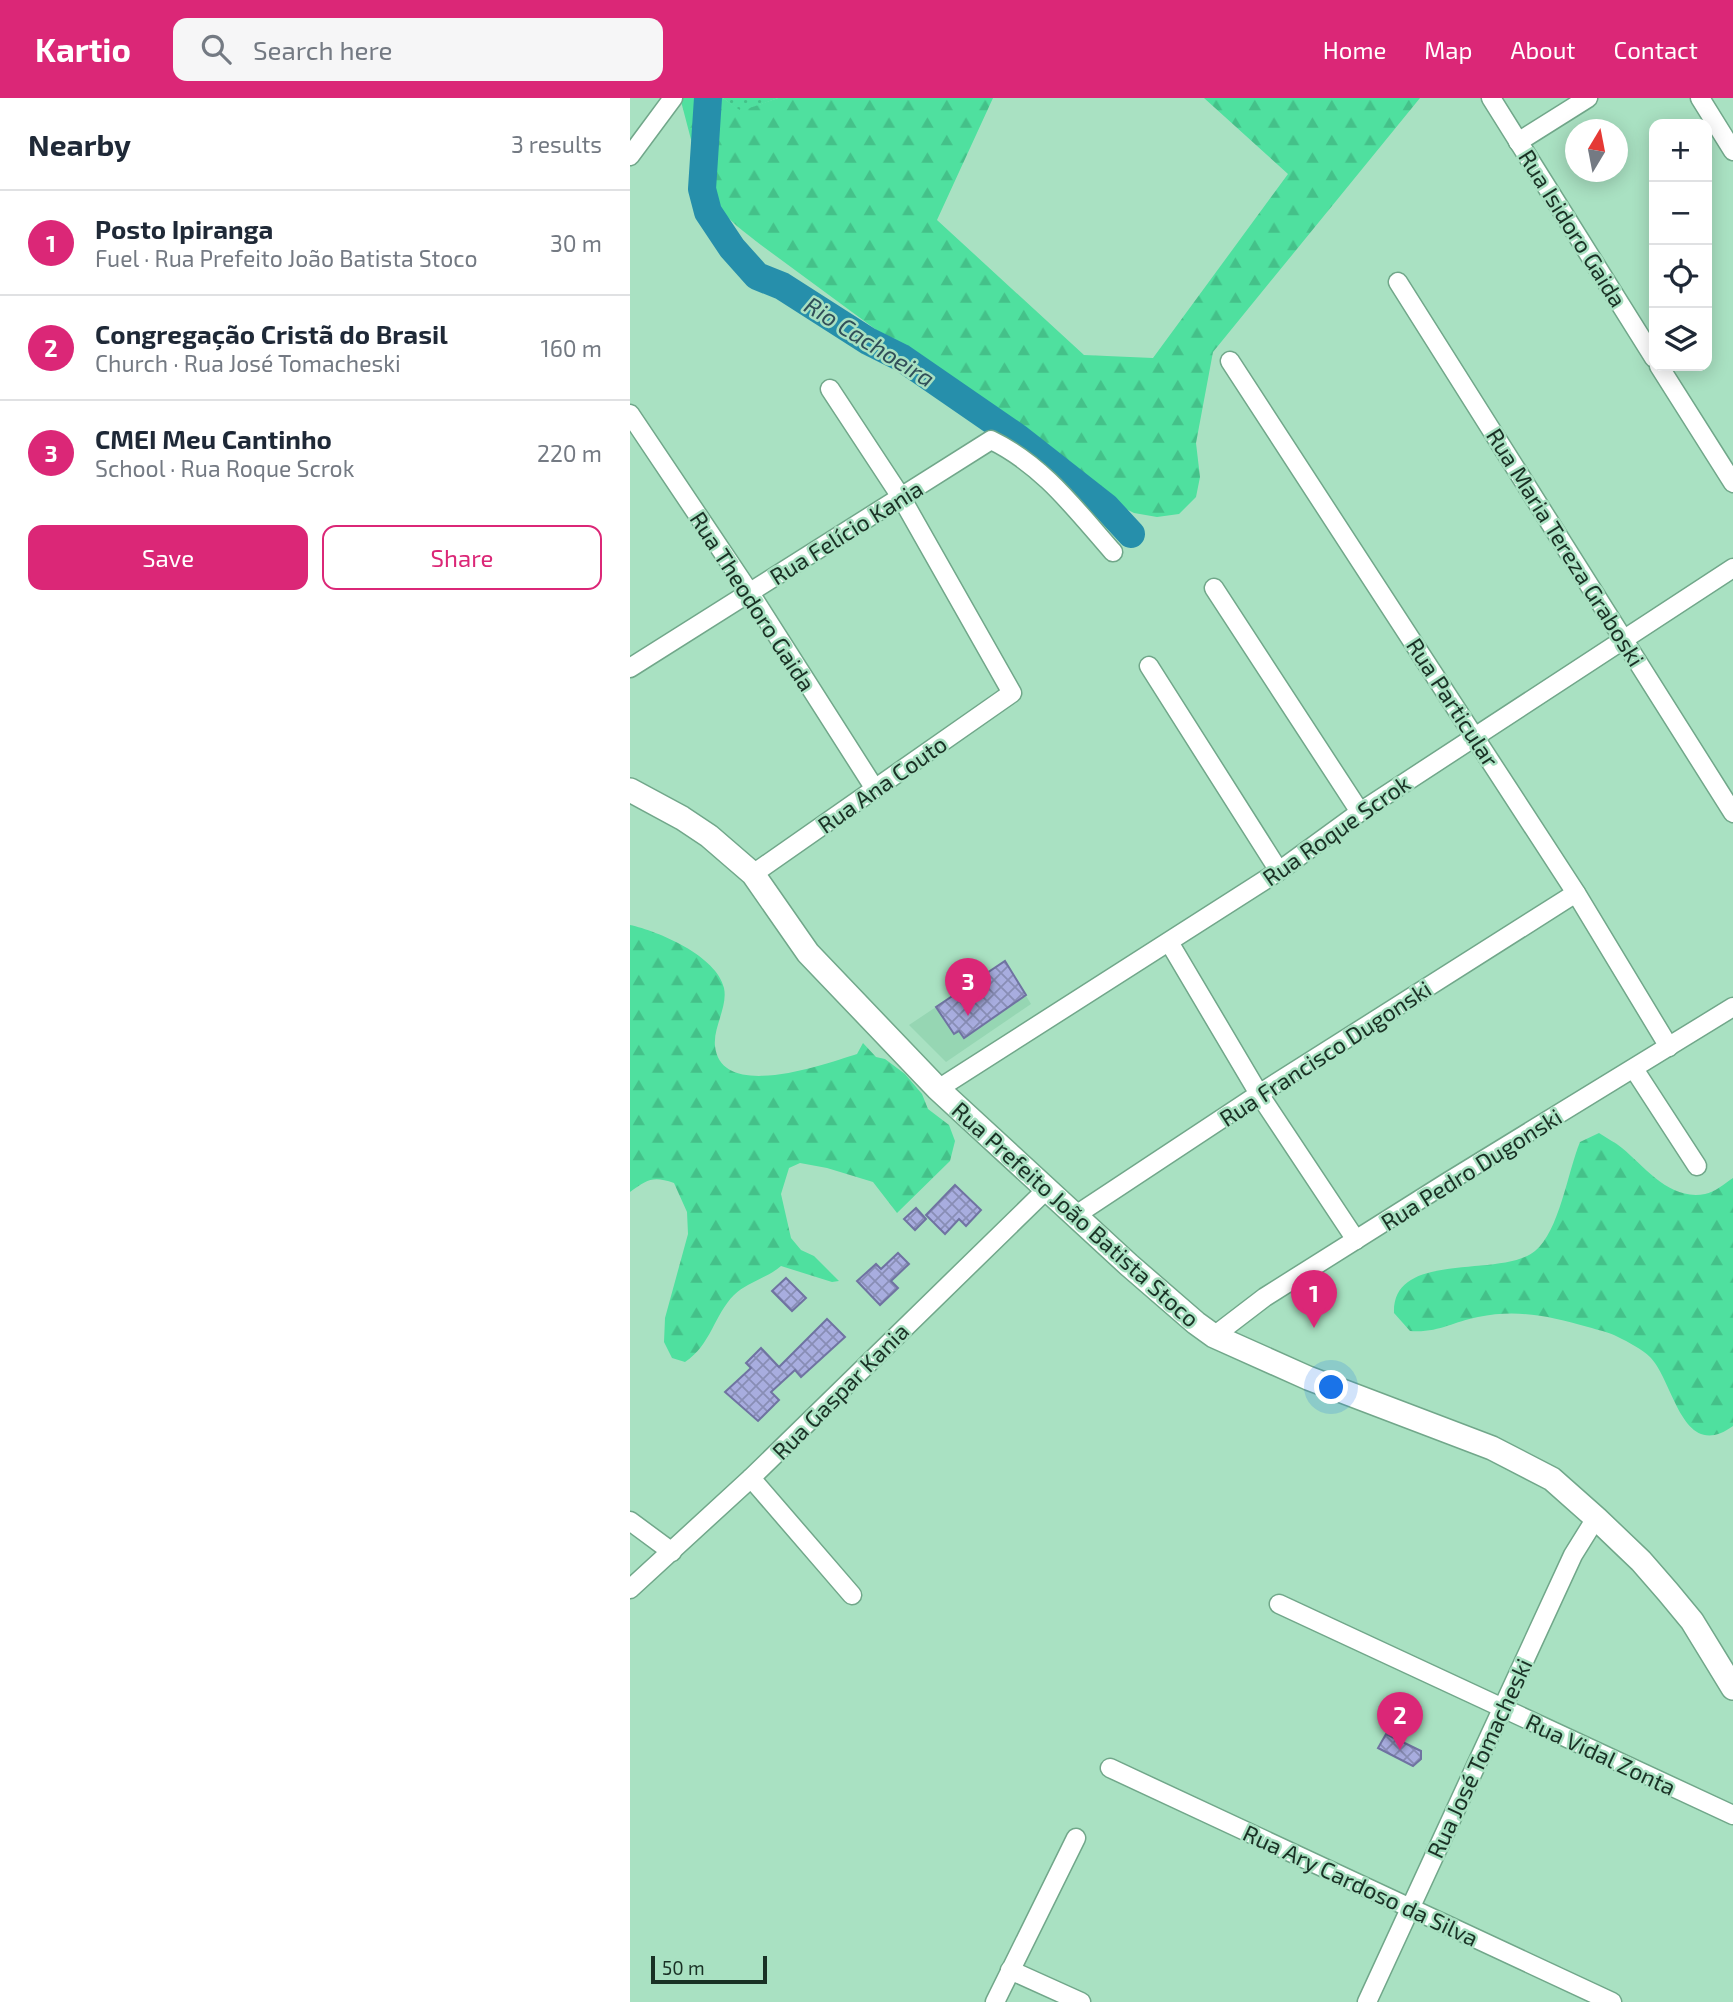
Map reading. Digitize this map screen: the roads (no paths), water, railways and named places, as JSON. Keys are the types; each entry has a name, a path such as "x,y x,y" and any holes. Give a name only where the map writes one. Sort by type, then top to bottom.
{"main road":[{"name":"Rua Prefeito João Batista Stoco","path":"630,790 709,836 752,874 808,953 938,1089 1196,1323 1214,1336 1308,1378 1492,1448 1552,1479 1641,1561 1692,1621 1733,1688"}],"street":[{"path":"630,156 673,98"},
{"name":"Rua Isidoro Gaida","path":"1490,98 1649,350"},
{"path":"1518,142 1588,98"},
{"path":"1700,98 1733,151"},
{"name":"Rua Maria Tereza Graboski","path":"1398,282 1733,813"},
{"name":"Rua Particular","path":"1230,360 1576,892 1669,1047"},
{"path":"1662,371 1733,483"},
{"path":"830,389 901,497"},
{"name":"Rua Theodoro Gaida","path":"630,414 750,593 875,789"},
{"name":"Rua Felício Kania","path":"630,668 991,440 1009,449 1054,483 1113,552"},
{"name":"Rua Ana Couto","path":"752,874 1012,693 901,497"},
{"name":"Rua Roque Scrok","path":"938,1089 1279,871 1360,812 1475,735 1733,568"},
{"path":"1214,588 1360,812"},
{"path":"1149,666 1279,871"},
{"name":"Rua Francisco Dugonski","path":"1076,1215 1259,1094 1576,892"},
{"path":"1169,942 1259,1094 1356,1240"},
{"name":"Rua Pedro Dugonski","path":"1214,1336 1265,1297 1733,1007"},
{"path":"1634,1069 1697,1166"},
{"name":"Rua Gaspar Kania","path":"630,1590 751,1478 1047,1189"},
{"path":"751,1478 852,1595"},
{"name":"Rua José Tomacheski","path":"1367,2002 1573,1555 1596,1518"},
{"path":"630,1521 672,1552"},
{"name":"Rua Vidal Zonta","path":"1279,1604 1733,1815"},
{"name":"Rua Ary Cardoso da Silva","path":"1110,1768 1612,2002"},
{"path":"995,2002 1076,1838"},
{"path":"1010,1970 1081,2002"}],"waterway":[{"name":"Rio Cachoeira","path":"708,98 702,189 708,212 732,248 757,276 782,286 868,341 902,358 1018,438 1106,507 1131,534"}],"place":[{"name":"CMEI Meu Cantinho","path":"968,1016"},
{"name":"Posto Ipiranga","path":"1314,1328"},
{"name":"Congregação Cristã do Brasil","path":"1400,1750"}]}
